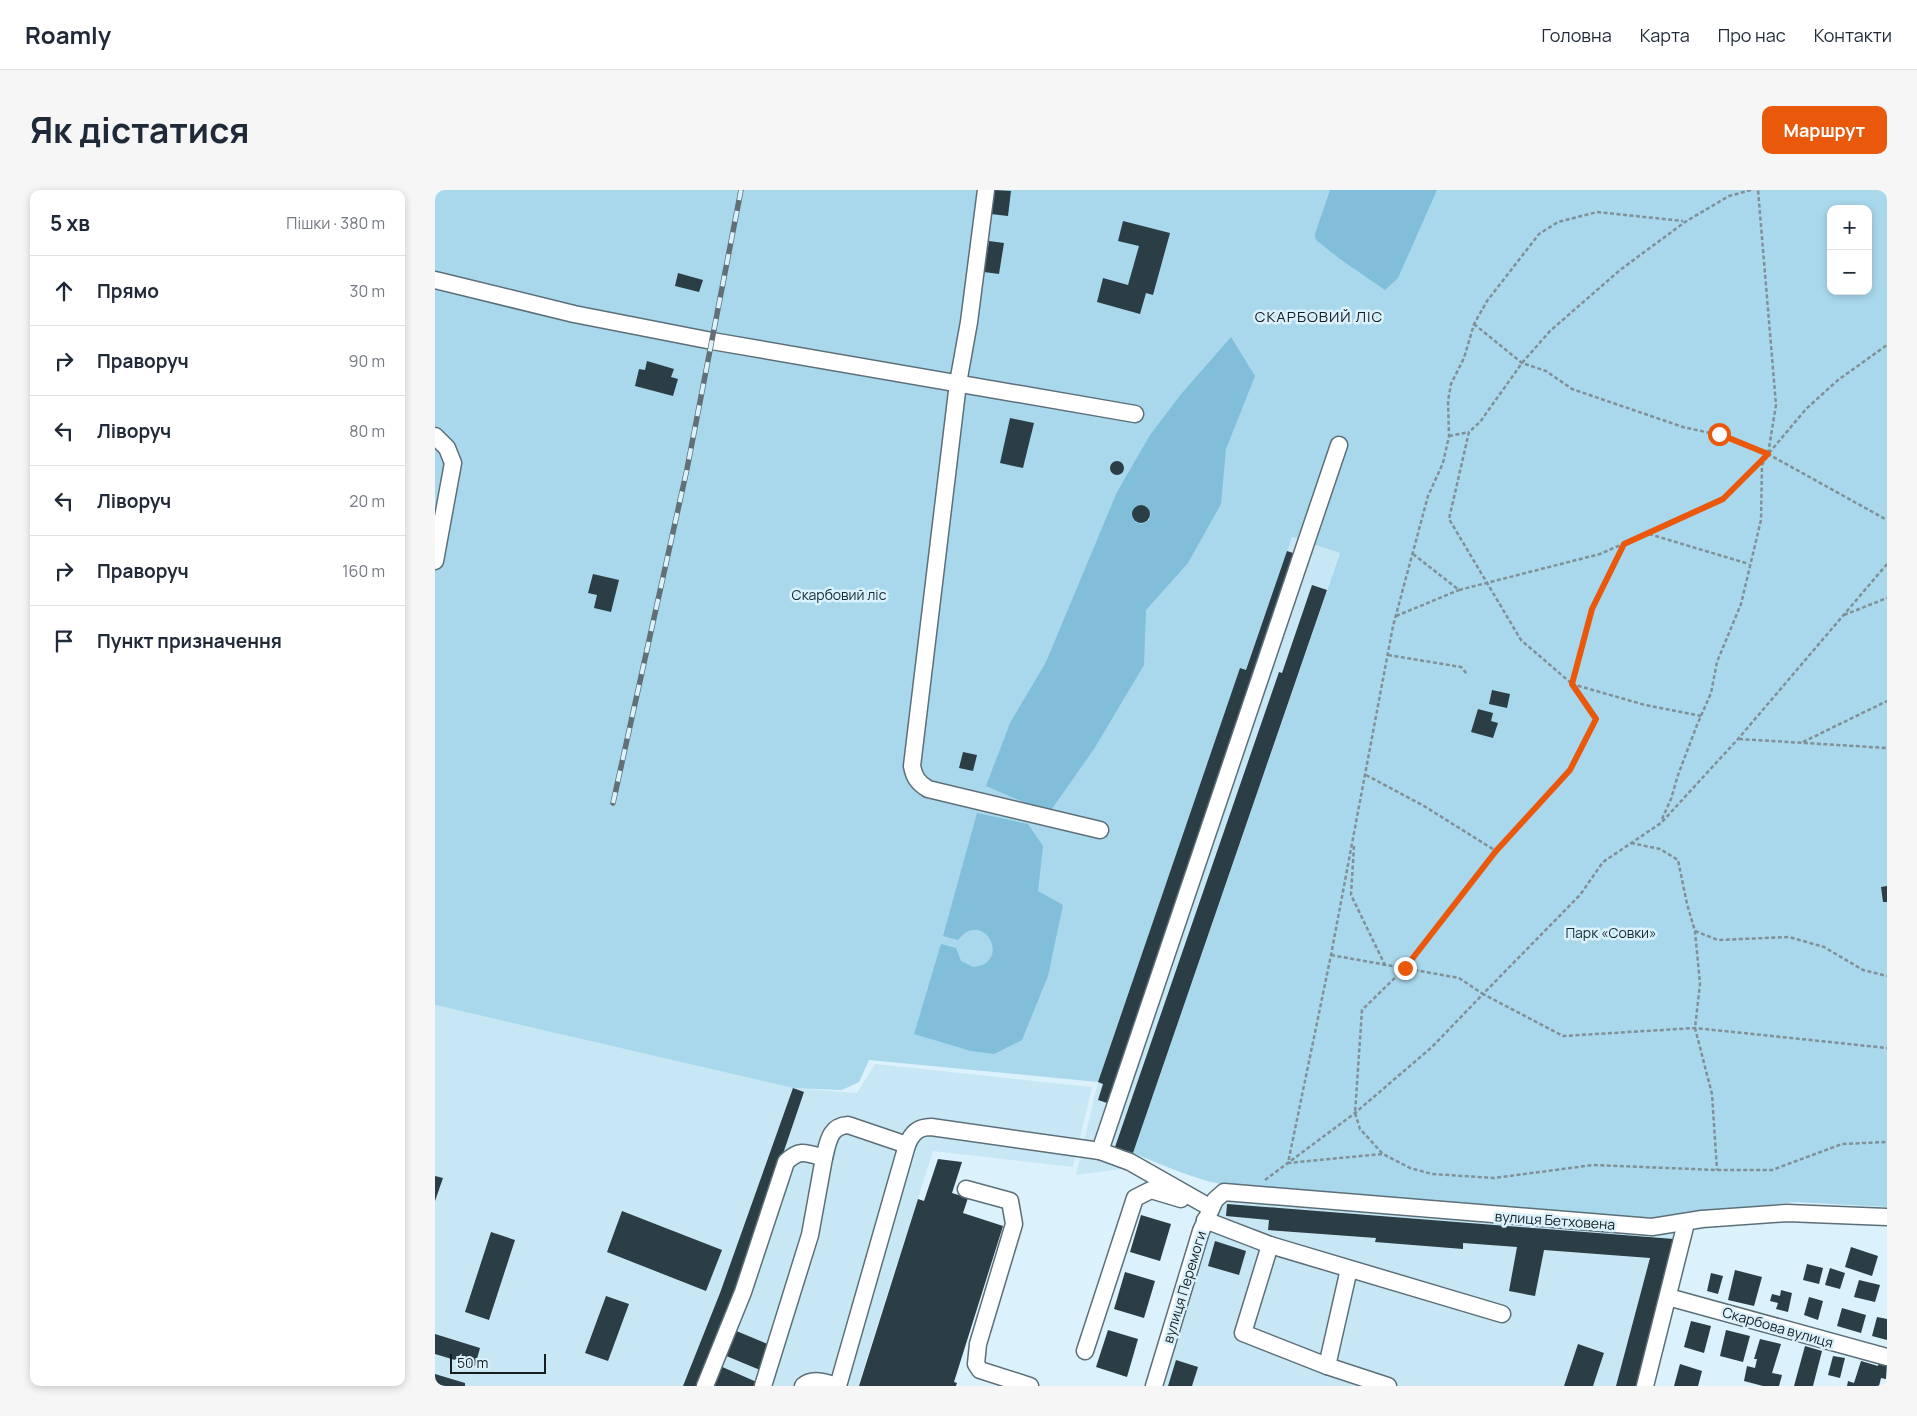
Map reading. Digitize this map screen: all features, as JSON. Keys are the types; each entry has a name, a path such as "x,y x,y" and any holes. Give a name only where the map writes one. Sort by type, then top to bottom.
{"street":[{"path":"986,190 969,322 958,383 912,766 914,776 928,790 1100,830"},
{"path":"435,282 574,314 712,341 1135,414"},
{"path":"435,436 447,448 453,462 435,561"},
{"path":"1100,1151 1339,445"},
{"path":"763,1386 810,1235 829,1137 834,1129 840,1125 847,1125 907,1145"},
{"path":"803,1386 814,1380 838,1386 907,1145 916,1131 923,1127 1100,1151 1130,1162 1191,1197 1208,1214 1270,1245 1502,1314"},
{"path":"705,1386 743,1292 786,1162 794,1154 804,1152 824,1158"},
{"path":"965,1189 1010,1202 1014,1224 979,1344 976,1364 980,1370 1030,1386"},
{"path":"1085,1351 1135,1198 1151,1190 1186,1200 1191,1197"},
{"name":"вулиця Перемоги","path":"1154,1386 1208,1214 1215,1200 1224,1192"},
{"name":"вулиця Бетховена","path":"1224,1192 1652,1227 1702,1219 1787,1213 1887,1217"},
{"path":"1645,1386 1685,1222"},
{"path":"1270,1245 1243,1334 1327,1366 1388,1386"},
{"path":"1327,1366 1349,1268"},
{"name":"Скарбова вулиця","path":"1668,1297 1887,1357"}],"path":[{"path":"1449,436 1469,432 1480,422 1522,362 1550,331 1620,270 1685,222 1729,196 1751,190"},
{"path":"1661,822 1711,693 1717,662 1741,604 1761,520 1762,465 1768,454 1776,405 1758,190"},
{"path":"1288,1163 1355,834 1396,616 1428,496 1443,463 1449,436 1448,401 1451,384 1464,358 1474,324 1487,301 1539,234 1558,222 1597,212 1685,222"},
{"path":"1474,324 1522,362 1545,371 1572,389 1683,427 1719,434 1768,454 1887,520"},
{"path":"1396,616 1459,590 1600,554 1723,499 1768,454 1806,409 1838,380 1887,345"},
{"path":"1469,432 1449,519 1521,640 1572,684 1596,719 1570,770 1496,851 1405,968 1362,1010 1355,1113 1360,1129 1383,1154 1410,1168 1432,1174 1494,1178 1593,1165 1717,1170 1772,1170 1842,1144 1887,1142"},
{"path":"1648,534 1750,564"},
{"path":"1572,684 1592,609 1624,544"},
{"path":"1413,554 1459,590"},
{"path":"1261,1184 1355,1113 1432,1047 1580,895 1603,862 1661,822 1738,739 1887,564"},
{"path":"1844,615 1887,598"},
{"path":"1388,655 1461,667 1467,674"},
{"path":"1572,684 1645,705 1701,716"},
{"path":"1801,743 1887,701"},
{"path":"1738,739 1887,748"},
{"path":"1366,774 1424,806 1496,851"},
{"path":"1355,834 1351,895 1385,964"},
{"path":"1631,843 1660,849 1678,860 1695,931 1700,984 1695,1028 1712,1094 1717,1170"},
{"path":"1695,931 1718,940 1789,937 1824,947 1863,970 1887,976"},
{"path":"1331,955 1459,978 1483,994 1563,1036 1695,1028 1887,1048"},
{"path":"1288,1163 1383,1154"}],"shaded area":[{"path":"1330,190 1437,190 1398,278 1385,290 1316,240 1315,234"},
{"path":"1231,337 1255,376 1226,449 1221,504 1188,563 1146,610 1144,665 1094,749 1049,813 986,786 1010,723 1046,662 1117,492 1150,435 1182,393","holes":["1140,505 1147,507 1151,513 1149,520 1142,524 1135,522 1132,515 1134,508"]},
{"path":"1291,537 1340,552 1128,1168 1076,1175 1098,1082 1240,668 1246,670"},
{"path":"977,813 1028,824 1043,846 1038,891 1063,905 1048,976 1022,1040 994,1054 971,1051 914,1034 941,944 956,948 961,961 973,967 985,964 991,957 993,948 985,933 977,930 968,932 958,940 943,936"},
{"path":"435,1005 793,1088 857,1093 875,1064 1092,1087 1073,1167 933,1151 858,1386 435,1386"},
{"path":"1224,1192 1686,1223 1645,1386 1154,1386 1201,1231"}],"green space":[{"path":"435,190 1887,190 1887,1207 1794,1202 1668,1218 1605,1216 1274,1188 1236,1187 1218,1184 1185,1174 1133,1153 1340,553 1292,537 1246,670 1240,669 1098,1082 869,1060 859,1082 842,1090 793,1088 435,1005"}],"building":[{"path":"994,190 1011,191 1008,216 991,214"},
{"path":"1123,221 1170,233 1153,295 1146,293 1140,314 1097,302 1103,278 1128,285 1139,246 1118,241"},
{"path":"989,241 1004,243 999,274 984,272"},
{"path":"678,273 703,280 699,292 675,286"},
{"path":"647,361 674,369 671,377 678,379 673,396 635,386 639,369 645,370"},
{"path":"1010,418 1034,423 1023,468 1000,463"},
{"path":"1117,461 1122,463 1124,468 1122,473 1117,475 1112,473 1110,468 1112,463"},
{"path":"1137,505 1145,505 1150,510 1148,521 1137,523 1132,518 1132,510"},
{"path":"1287,551 1299,555 1110,1104 1098,1100 1103,1084 1098,1082 1240,668 1246,670"},
{"path":"593,574 619,580 611,612 594,608 597,595 588,593"},
{"path":"1312,585 1327,590 1133,1153 1115,1147 1279,672 1282,673"},
{"path":"1492,690 1510,694 1507,708 1489,704"},
{"path":"1478,709 1493,713 1491,721 1498,723 1493,738 1471,732"},
{"path":"963,752 977,755 973,771 959,768"},
{"path":"1887,886 1887,902 1883,902 1881,887"},
{"path":"793,1088 804,1092 735,1295 699,1386 683,1386 720,1293"},
{"path":"938,1159 962,1162 952,1193 968,1198 963,1213 1003,1226 954,1382 957,1383 956,1386 859,1386 918,1199 924,1201"},
{"path":"435,1176 443,1178 435,1201"},
{"path":"1227,1204 1674,1239 1637,1386 1616,1386 1650,1258 1544,1250 1535,1296 1509,1291 1517,1247 1463,1243 1463,1249 1375,1242 1376,1238 1268,1230 1269,1220 1226,1216"},
{"path":"622,1211 722,1250 706,1291 607,1252"},
{"path":"1141,1215 1171,1224 1160,1261 1130,1252"},
{"path":"491,1232 515,1240 489,1320 465,1312"},
{"path":"1215,1241 1246,1251 1239,1275 1208,1266"},
{"path":"1851,1247 1878,1256 1872,1276 1845,1267"},
{"path":"1807,1264 1823,1268 1819,1284 1803,1280"},
{"path":"1830,1268 1845,1273 1840,1289 1825,1285"},
{"path":"1735,1270 1762,1277 1754,1306 1728,1300"},
{"path":"1125,1272 1155,1281 1144,1318 1114,1309"},
{"path":"1711,1273 1723,1276 1718,1294 1707,1291"},
{"path":"1859,1280 1880,1285 1875,1302 1854,1297"},
{"path":"1781,1290 1792,1293 1788,1312 1776,1309 1778,1303 1770,1301 1772,1294 1780,1296"},
{"path":"606,1296 629,1304 608,1361 585,1353"},
{"path":"1809,1297 1823,1301 1818,1320 1804,1315"},
{"path":"1842,1308 1866,1315 1861,1333 1837,1326"},
{"path":"1877,1317 1887,1319 1887,1340 1872,1336"},
{"path":"1691,1321 1711,1326 1704,1353 1684,1347"},
{"path":"734,1330 770,1345 760,1370 724,1355"},
{"path":"1108,1330 1138,1339 1127,1377 1096,1367"},
{"path":"1726,1330 1750,1336 1743,1362 1720,1356"},
{"path":"435,1334 480,1348 475,1366 435,1354"},
{"path":"1760,1339 1781,1344 1772,1373 1782,1375 1779,1386 1763,1386 1744,1381 1747,1366 1755,1368 1757,1359 1754,1359"},
{"path":"1578,1344 1604,1353 1593,1386 1564,1386"},
{"path":"1805,1346 1822,1351 1813,1386 1794,1386"},
{"path":"1833,1356 1845,1358 1840,1378 1828,1375"},
{"path":"1176,1360 1198,1367 1192,1386 1168,1386"},
{"path":"1861,1361 1878,1366 1879,1361 1887,1363 1886,1379 1881,1378 1879,1386 1847,1386 1848,1381 1854,1383"},
{"path":"1680,1364 1702,1371 1698,1386 1674,1386"},
{"path":"720,1366 759,1383 758,1386 712,1386"},
{"path":"435,1374 465,1383 465,1386 435,1386"}],"railway":[{"path":"613,803 687,469 741,190"}],"district":[{"name":"СКАРБОВИЙ ЛІС","path":"1319,316"}],"route":[{"path":"1405,968 1496,851 1570,770 1596,719 1572,684 1592,609 1624,544 1723,499 1768,454 1719,434"}],"park label":[{"name":"Скарбовий ліс","path":"839,594"},
{"name":"Парк «Совки»","path":"1611,932"}]}
